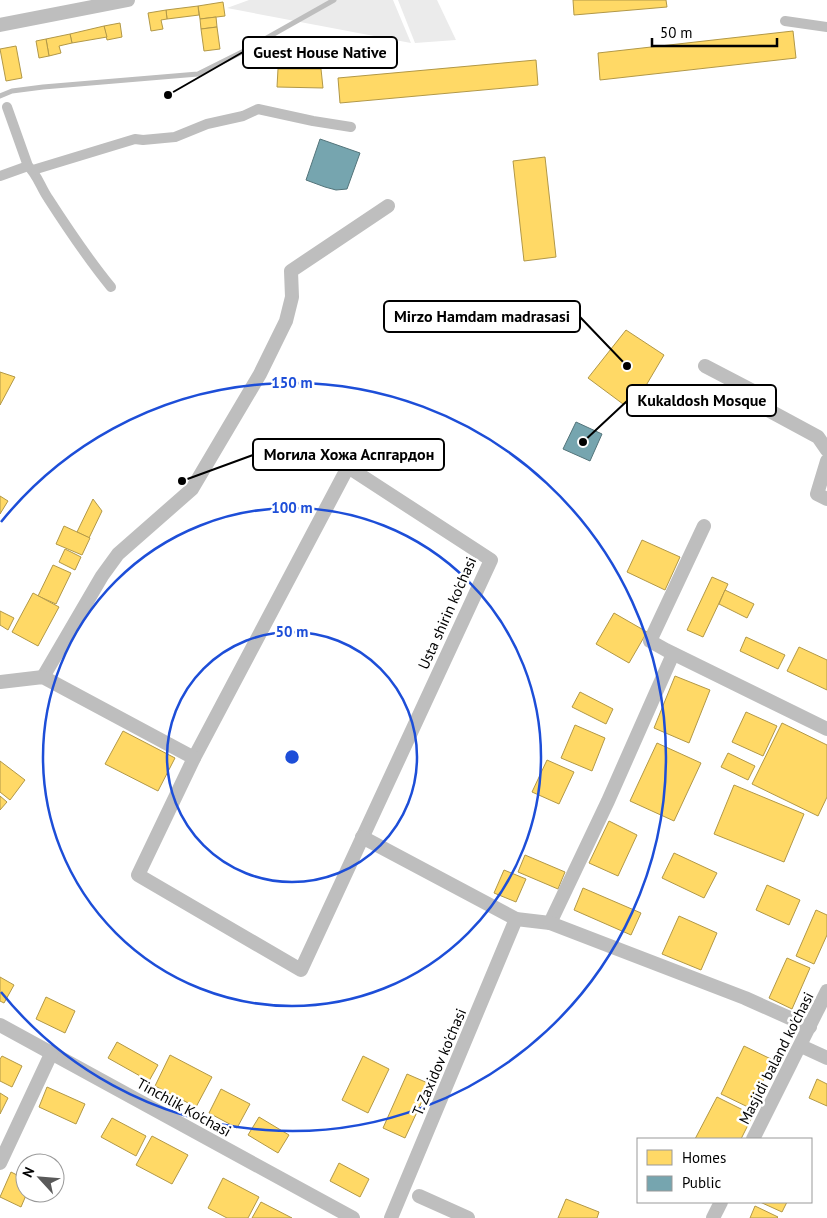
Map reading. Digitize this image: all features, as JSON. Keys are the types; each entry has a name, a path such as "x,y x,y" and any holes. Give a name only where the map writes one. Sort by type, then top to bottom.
{"street":[{"path":"0,24 128,0"},
{"path":"785,21 827,27"},
{"path":"7,107 30,168 39,184 87,257 111,287"},
{"path":"0,176 135,139 143,140 175,136 206,124 243,116 258,109 351,127"},
{"path":"43,677 102,576 118,554 192,489 260,374 286,321 292,297 291,271 388,206"},
{"path":"706,366 753,391 768,410 818,436 827,450"},
{"path":"827,461 817,494 827,499"},
{"name":"Usta shirin ko'chasi","path":"348,467 491,560 362,837 301,970 138,875 194,758 348,467"},
{"path":"704,526 650,641 827,729"},
{"path":"550,923 608,801 674,654"},
{"path":"0,682 20,678 43,677 194,758"},
{"path":"362,837 516,919 550,923 737,994 810,1027"},
{"name":"T. Zaxidov ko'chasi","path":"391,1218 516,919"},
{"name":"Masjidi baland ko'chasi","path":"754,1138 827,991"},
{"name":"Tinchlik Ko'chasi","path":"0,1025 353,1218"},
{"path":"800,1046 827,1058"},
{"path":"0,1163 52,1052"},
{"path":"404,1189 468,1218"},
{"path":"713,1218 720,1203"}],"shaded area":[{"path":"249,0 393,0 411,43 227,8"},
{"path":"398,0 437,0 456,40 415,43"}],"building: Homes":[{"path":"573,0 666,0 667,7 574,15"},
{"path":"223,2 225,16 200,19 198,6"},
{"path":"198,6 199,15 167,19 166,10"},
{"path":"166,10 167,19 161,20 163,29 151,31 148,13"},
{"path":"216,17 217,27 201,29 200,19"},
{"path":"120,23 122,37 107,40 104,26"},
{"path":"104,26 107,37 72,43 70,34"},
{"path":"217,27 220,49 204,51 201,29"},
{"path":"793,31 796,58 600,80 598,53"},
{"path":"70,34 72,43 59,46 61,53 49,56 46,39"},
{"path":"46,39 49,56 39,58 36,41"},
{"path":"16,46 22,78 6,81 0,49"},
{"path":"536,60 538,85 340,103 338,78"},
{"path":"278,69 321,69 323,88 277,87"},
{"path":"545,157 556,257 524,261 513,161"},
{"path":"626,330 664,355 638,399 623,404 588,378"},
{"path":"0,372 15,377 0,405"},
{"path":"0,496 8,501 0,514"},
{"path":"93,499 102,511 89,538 77,532"},
{"path":"64,526 90,538 82,555 56,544"},
{"path":"642,540 680,557 665,590 627,572"},
{"path":"65,549 81,557 75,570 59,562"},
{"path":"53,565 71,573 56,604 38,596"},
{"path":"712,577 728,584 703,637 687,630"},
{"path":"725,590 754,604 747,618 719,604"},
{"path":"33,593 59,607 38,646 12,632"},
{"path":"0,611 14,618 8,630 0,625"},
{"path":"614,613 647,632 629,663 596,644"},
{"path":"746,637 785,655 778,669 740,651"},
{"path":"799,647 827,660 827,690 787,671"},
{"path":"675,676 710,690 689,743 654,728"},
{"path":"580,692 613,709 606,724 572,707"},
{"path":"746,712 777,726 763,756 732,742"},
{"path":"782,723 827,745 827,797 818,816 752,784"},
{"path":"575,725 605,738 592,771 561,758"},
{"path":"123,731 175,758 158,791 105,764"},
{"path":"657,743 701,763 674,821 630,801"},
{"path":"728,753 755,766 748,780 721,767"},
{"path":"547,760 574,772 559,804 532,792"},
{"path":"0,761 25,780 10,800 0,792"},
{"path":"734,785 804,814 784,862 714,834"},
{"path":"0,796 7,802 0,810"},
{"path":"609,821 637,835 618,876 589,863"},
{"path":"674,853 717,873 704,898 662,878"},
{"path":"525,855 565,872 558,889 518,872"},
{"path":"504,870 526,879 516,902 494,893"},
{"path":"767,885 800,900 789,925 756,910"},
{"path":"583,888 641,913 631,935 574,910"},
{"path":"816,910 827,915 827,935 814,964 796,956"},
{"path":"679,916 717,933 701,970 662,954"},
{"path":"787,958 810,968 792,1009 769,998"},
{"path":"0,977 14,985 4,1003 0,1001"},
{"path":"46,997 75,1011 65,1033 36,1019"},
{"path":"117,1042 158,1065 149,1081 108,1058"},
{"path":"744,1046 773,1060 750,1108 721,1094"},
{"path":"170,1055 212,1077 196,1107 155,1086"},
{"path":"2,1056 22,1066 12,1087 0,1081 0,1059"},
{"path":"363,1056 389,1069 368,1113 342,1100"},
{"path":"407,1074 430,1084 405,1138 383,1128"},
{"path":"817,1079 827,1084 827,1106 809,1098"},
{"path":"47,1087 85,1104 76,1124 39,1107"},
{"path":"221,1089 250,1104 237,1128 209,1113"},
{"path":"0,1093 8,1098 0,1114"},
{"path":"717,1097 753,1115 742,1138 696,1138"},
{"path":"259,1117 289,1135 278,1153 248,1135"},
{"path":"112,1118 146,1136 136,1156 101,1137"},
{"path":"152,1136 188,1155 172,1184 136,1165"},
{"path":"339,1163 369,1179 360,1197 330,1181"},
{"path":"11,1172 15,1174 15,1203 23,1203 21,1207 0,1197"},
{"path":"223,1178 259,1197 248,1218 227,1218 208,1208"},
{"path":"566,1199 599,1212 597,1218 558,1218"},
{"path":"261,1202 292,1218 252,1218"},
{"path":"762,1203 786,1203 782,1212"},
{"path":"755,1206 778,1217 750,1218"}],"building: Public":[{"path":"320,139 360,153 347,189 336,190 306,180"},
{"path":"576,422 602,434 590,461 563,449"}],"waterway":[{"path":"0,96 12,91 43,87 198,74 242,52 334,0"}],"place":[{"name":"Guest House Native","path":"168,95"},
{"name":"Mirzo Hamdam madrasasi","path":"627,366"},
{"name":"Kukaldosh Mosque","path":"583,442"},
{"name":"Могила Хожа Аспгардон","path":"182,481"}]}
